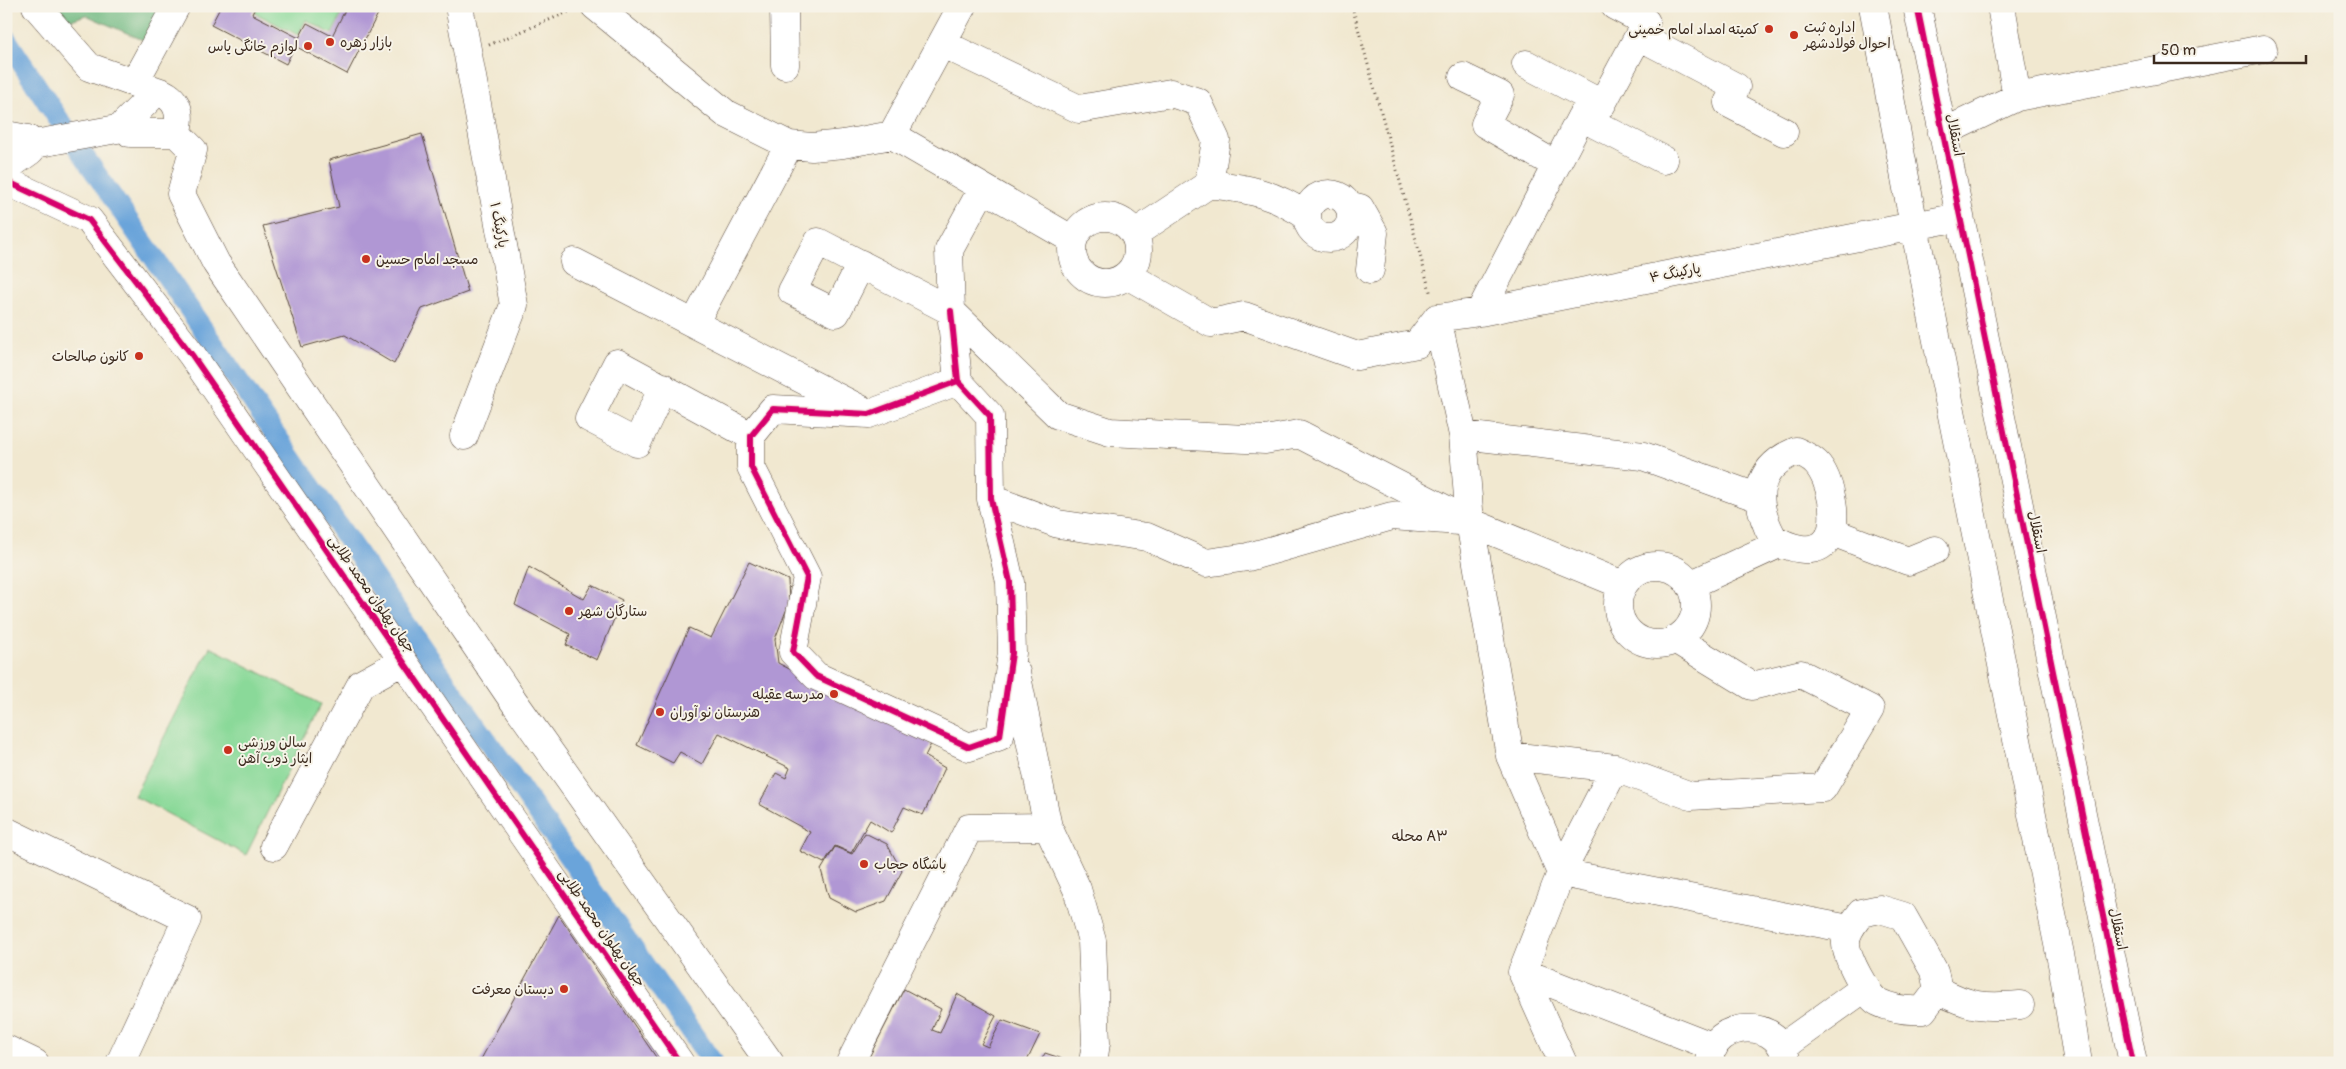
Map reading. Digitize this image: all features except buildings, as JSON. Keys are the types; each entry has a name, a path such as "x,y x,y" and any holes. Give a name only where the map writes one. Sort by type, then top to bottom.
{"street":[{"path":"36,6 89,67 165,94 177,105 180,114 176,133"},
{"path":"176,6 145,87 126,122 130,133 176,133 193,150 181,194 216,263 510,696 770,1063"},
{"name":"پارکینگ ۱","path":"459,6 514,305 464,436"},
{"path":"595,6 725,113 789,145 812,147 892,136 1073,240"},
{"path":"784,6 785,65"},
{"path":"892,136 962,6"},
{"path":"1480,312 1556,165 1592,111 1646,22 1615,6"},
{"path":"1873,6 1914,226 2061,960 2078,1063"},
{"name":"استقلال","path":"1917,6 2133,1063"},
{"path":"2001,6 2017,97"},
{"path":"1639,36 1736,87 1728,103 1784,132"},
{"path":"942,44 1079,108 1171,93 1198,102 1216,140 1208,184"},
{"path":"1942,133 2017,97 2263,49"},
{"path":"1526,64 1664,160"},
{"path":"1463,77 1500,95 1485,124 1556,165"},
{"path":"18,140 128,127"},
{"path":"6,168 30,151 18,140"},
{"path":"694,324 789,145"},
{"name":"جهان پهلوان محمد طلایی","path":"6,181 89,220 192,355 680,1063"},
{"path":"1134,234 1208,184 1250,189 1283,201 1307,216 1311,203 1323,195 1337,196 1348,205 1360,208 1374,233 1370,270"},
{"path":"958,381 869,414 773,409 751,436 751,467 807,577 793,652 816,676 969,747 1000,736 1012,653 1010,582 991,499 990,416 958,381 951,311 949,250 983,188"},
{"path":"1106,217 1117,219 1134,234 1138,244 1138,255 1134,266 1127,275 1117,281 1096,282 1078,270 1074,261 1073,240 1078,230 1086,223 1106,217"},
{"name":"پارکینگ ۴","path":"1437,318 1480,312 1959,217"},
{"path":"574,262 869,414"},
{"path":"861,264 951,311 1058,415 1110,432 1265,440 1299,434 1470,522 1623,585"},
{"path":"1127,275 1212,324 1244,316 1357,356 1417,344 1437,318"},
{"path":"1437,318 1463,435 1470,522 1510,756 1560,873"},
{"path":"663,387 751,436"},
{"path":"1463,435 1642,456 1759,498"},
{"path":"1796,452 1817,463 1831,491 1832,532 1826,542 1813,548 1790,547 1774,538 1769,529 1759,498 1761,485 1766,474 1776,462 1796,452"},
{"path":"991,499 1058,524 1147,537 1206,563 1248,557 1392,516 1470,522"},
{"path":"1832,532 1908,561 1934,550"},
{"path":"1690,586 1781,543"},
{"path":"1657,566 1670,568 1682,575 1690,586 1695,598 1695,612 1692,623 1675,639 1653,644 1641,640 1632,634 1623,624 1618,611 1618,598 1623,585 1632,575 1644,568 1657,566"},
{"path":"1510,756 1615,768 1691,796 1823,788 1870,708 1801,674 1752,686 1675,639"},
{"path":"1012,653 1048,827 1077,889 1092,941 1096,1043 1093,1063"},
{"path":"274,846 361,684 403,661"},
{"path":"1563,1063 1522,972 1560,873 1615,768"},
{"path":"850,1063 969,828 1048,827"},
{"path":"6,831 187,919 120,1063"},
{"path":"1560,873 1849,929"},
{"path":"1880,909 1903,916 1934,971 1938,990 1923,1010 1904,1011 1875,1001 1852,964 1846,945 1849,929 1860,913 1880,909"},
{"path":"1522,972 1712,1055 1723,1036 1734,1029 1748,1027 1761,1030 1773,1036 1784,1055 1866,987"},
{"path":"1938,990 1960,1002 1990,1008 2020,1005"},
{"path":"6,1049 35,1063"}],"path":[{"path":"468,54 581,6"},
{"path":"1352,6 1437,318"}],"green space":[{"path":"56,6 165,6 145,41 86,15 68,21"},
{"path":"258,6 346,6 332,34 306,20 298,35 255,13"},
{"name":"سالن ورزشی ایثار ذوب آهن","path":"210,647 321,704 246,855 134,796"}],"waterway":[{"path":"6,39 55,114 425,652 713,1063"}],"cycle path":[{"path":"1917,6 2133,1063"},
{"path":"6,181 89,220 192,355 680,1063"},
{"path":"951,311 958,381 990,416 991,499 1010,582 1012,653 1000,736 969,747 816,676 793,652 807,577 751,467 751,436 773,409 869,414 958,381"}],"place":[{"name":"کمیته امداد امام خمینی","path":"1769,29"},
{"name":"اداره ثبت احوال فولادشهر","path":"1794,35"},
{"name":"بازار زهره","path":"330,42"},
{"name":"لوازم خانگی یاس","path":"308,46"},
{"name":"مسجد امام حسین","path":"366,259"},
{"name":"کانون صالحات","path":"139,356"},
{"name":"ستارگان شهر","path":"569,611"},
{"name":"مدرسه عقیله","path":"834,694"},
{"name":"هنرستان نو آوران","path":"660,712"},
{"name":"سالن ورزشی ایثار ذوب آهن","path":"228,750"},
{"name":"باشگاه حجاب","path":"864,864"},
{"name":"دبستان معرفت","path":"564,989"}],"district":[{"name":"محله A۳","path":"1420,836"}]}
